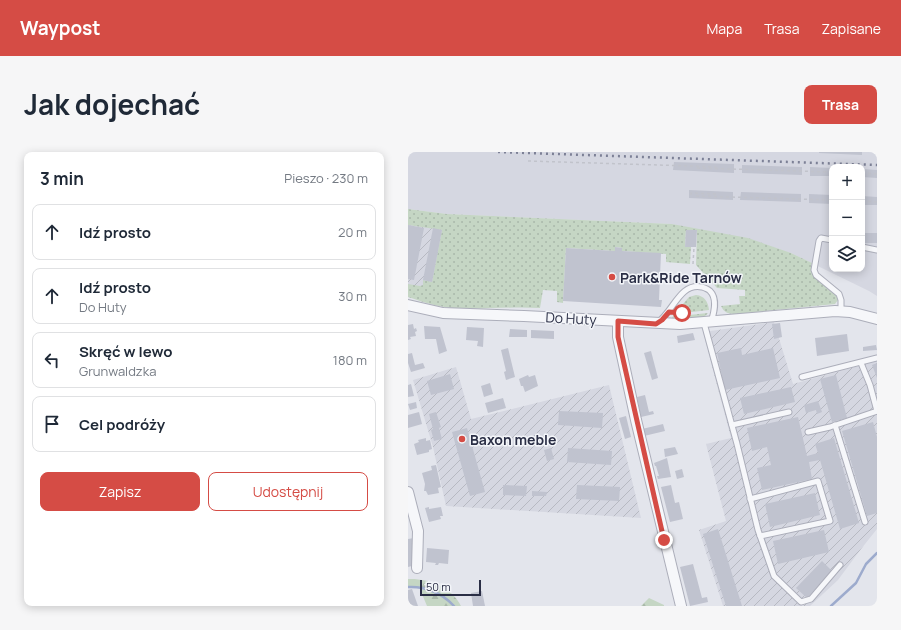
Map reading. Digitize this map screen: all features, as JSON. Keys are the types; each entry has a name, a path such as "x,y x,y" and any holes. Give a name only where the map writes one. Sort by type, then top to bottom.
{"street":[{"name":"Do Huty","path":"408,305 444,313 656,324 707,322 822,311 850,312 877,319"},
{"path":"618,321 618,337 636,420 681,606"},
{"path":"408,492 418,531 417,568"}],"lane":[{"path":"829,239 821,238 819,241 814,270 816,275 839,294 841,300 841,311"},
{"path":"865,248 877,250"},
{"path":"656,324 662,320 686,290 693,287 701,287 711,291 714,306 707,322 750,499 760,536 774,576 801,602 811,599 840,565"},
{"path":"802,377 877,358"},
{"path":"808,432 877,411 870,385 861,363"},
{"path":"732,425 789,412"},
{"path":"835,425 865,522"},
{"path":"750,499 818,481 830,521 760,536"}],"path":[{"path":"528,161 716,168"},
{"path":"696,168 829,172"},
{"path":"865,173 877,174"},
{"path":"691,196 691,193 717,194 717,196"},
{"path":"696,196 829,200"},
{"path":"865,201 877,202"},
{"path":"693,264 694,247"},
{"path":"669,312 689,314"}],"shaded area":[{"path":"408,152 877,152 877,296 830,272 865,272 865,164 829,164 829,272 791,253 672,224 447,214 408,209"},
{"path":"408,224 443,229 431,301 408,292"},
{"path":"774,322 793,384 877,361 877,529 838,580 810,606 723,606 699,530 726,521 706,444 731,438 703,332"},
{"path":"456,367 471,419 609,385 641,518 446,506 433,447 413,380"}],"green space":[{"path":"408,209 447,214 672,224 748,238 791,253 812,263 811,269 813,274 832,290 838,300 835,304 736,314 727,313 721,306 740,304 739,296 745,296 745,290 717,288 696,265 697,231 686,230 685,247 691,247 690,264 666,262 666,254 622,251 622,248 615,247 615,251 566,248 563,303 557,302 557,291 543,290 540,308 464,308 436,305 408,297 408,284 420,286 423,285 423,280 432,282 442,230 408,225"},
{"path":"696,295 706,300 709,310 676,312 689,297"},
{"path":"708,313 701,318 696,319 672,319 674,314 689,315"},
{"path":"408,579 423,580 439,585 452,594 461,606 427,606 419,587 408,587"},
{"path":"649,598 664,605 664,606 641,606"}],"building":[{"path":"862,152 862,155 819,153"},
{"path":"674,162 734,164 734,173 673,170"},
{"path":"742,165 802,167 802,175 742,173"},
{"path":"810,167 829,168 829,176 810,176"},
{"path":"865,169 877,170 877,178 865,177"},
{"path":"689,190 733,192 733,200 689,198"},
{"path":"741,192 801,194 801,202 740,200"},
{"path":"809,194 829,195 829,204 809,203"},
{"path":"865,196 877,197 877,205 865,205"},
{"path":"408,225 424,228 414,280 408,279"},
{"path":"433,228 442,230 432,282 423,280"},
{"path":"686,230 697,230 696,247 685,247"},
{"path":"865,233 877,233 877,243 865,243"},
{"name":"Park&Ride Tarnów","path":"615,247 622,248 622,251 661,253 659,300 662,300 661,307 563,301 566,248 615,251"},
{"path":"780,323 782,337 774,339 772,324"},
{"path":"413,324 414,329 416,328 417,331 415,332 416,336 410,337 411,339 408,340 408,325"},
{"path":"424,326 440,327 447,351 439,354 436,339 425,339"},
{"path":"467,327 484,328 483,347 477,346 478,341 466,340"},
{"path":"510,329 527,330 527,337 509,337"},
{"path":"531,330 554,331 554,339 531,338"},
{"path":"693,333 695,340 678,343 677,336"},
{"path":"847,334 849,351 817,356 815,338"},
{"path":"876,345 877,350 863,351 863,347"},
{"path":"508,348 515,377 506,380 504,372 506,371 501,350"},
{"path":"741,348 742,355 773,348 780,378 725,390 717,353"},
{"path":"651,351 658,378 652,380 644,353"},
{"path":"412,353 415,365 423,363 425,368 411,372 408,363 408,354"},
{"path":"877,363 877,378 872,365"},
{"path":"450,374 454,389 431,395 427,381"},
{"path":"528,375 529,377 535,375 538,386 525,392 519,379"},
{"path":"836,375 847,418 832,422 820,379"},
{"path":"490,383 493,394 484,397 481,386"},
{"path":"411,384 414,396 408,397 408,385"},
{"path":"791,387 795,402 744,414 740,398"},
{"path":"645,395 649,412 653,411 654,414 641,417 637,397"},
{"path":"503,398 506,408 488,413 485,403"},
{"path":"818,401 822,412 817,414 816,410 806,413 804,405"},
{"path":"416,402 417,408 410,410 408,404"},
{"path":"559,411 603,413 602,428 558,425"},
{"path":"419,412 422,424 408,428 408,415"},
{"path":"436,412 441,427 439,428 442,439 434,441 431,430 433,429 429,414"},
{"path":"626,416 631,437 625,439 619,418"},
{"path":"798,417 807,456 818,453 815,444 834,438 859,523 840,529 820,460 809,462 812,479 762,490 757,468 771,465 767,447 752,451 747,428"},
{"path":"873,422 877,437 877,513 867,516 842,431"},
{"path":"663,424 665,431 644,436 642,429"},
{"path":"467,428 485,492 470,496 452,432"},
{"path":"426,438 426,441 430,440 432,449 429,450 429,452 417,455 414,444 419,442 418,440"},
{"path":"675,447 678,454 665,457 664,449"},
{"path":"551,448 554,459 547,461 544,450"},
{"path":"568,448 612,451 611,465 567,462"},
{"path":"667,458 671,477 658,479 657,476 659,476 654,463"},
{"path":"436,465 441,487 438,488 439,493 428,495 426,491 424,491 425,484 422,473 432,470 431,466"},
{"path":"682,469 684,477 677,479 675,471"},
{"path":"503,485 527,486 526,496 503,495"},
{"path":"577,485 620,487 619,501 576,499"},
{"path":"671,485 675,503 679,502 683,519 670,522 661,487"},
{"path":"532,491 547,492 546,496 532,496"},
{"path":"815,493 820,515 770,527 765,504"},
{"path":"429,507 429,509 441,507 443,516 440,516 441,519 429,522 425,508"},
{"path":"718,529 742,606 726,606 703,534"},
{"path":"824,530 829,552 778,564 773,541"},
{"path":"414,538 412,566 408,567 408,539"},
{"path":"427,548 449,550 448,564 439,563 438,565 435,565 436,563 426,562"},
{"path":"822,561 832,571 807,598 796,588"},
{"path":"693,564 702,598 707,597 708,602 690,606 680,567"},
{"path":"412,589 418,606 410,606 408,600 408,590"},
{"path":"482,591 485,606 473,606 471,593"}],"waterway":[{"path":"831,606 856,583 866,564 877,553"},
{"path":"408,587 433,591 444,597 454,606"}],"railway":[{"path":"498,152 877,165"}],"place":[{"name":"Park&Ride Tarnów","path":"612,277"},
{"name":"Baxon meble","path":"462,439"}],"route":[{"path":"664,540 618,337 618,321 656,324 669,312 682,313"}]}
